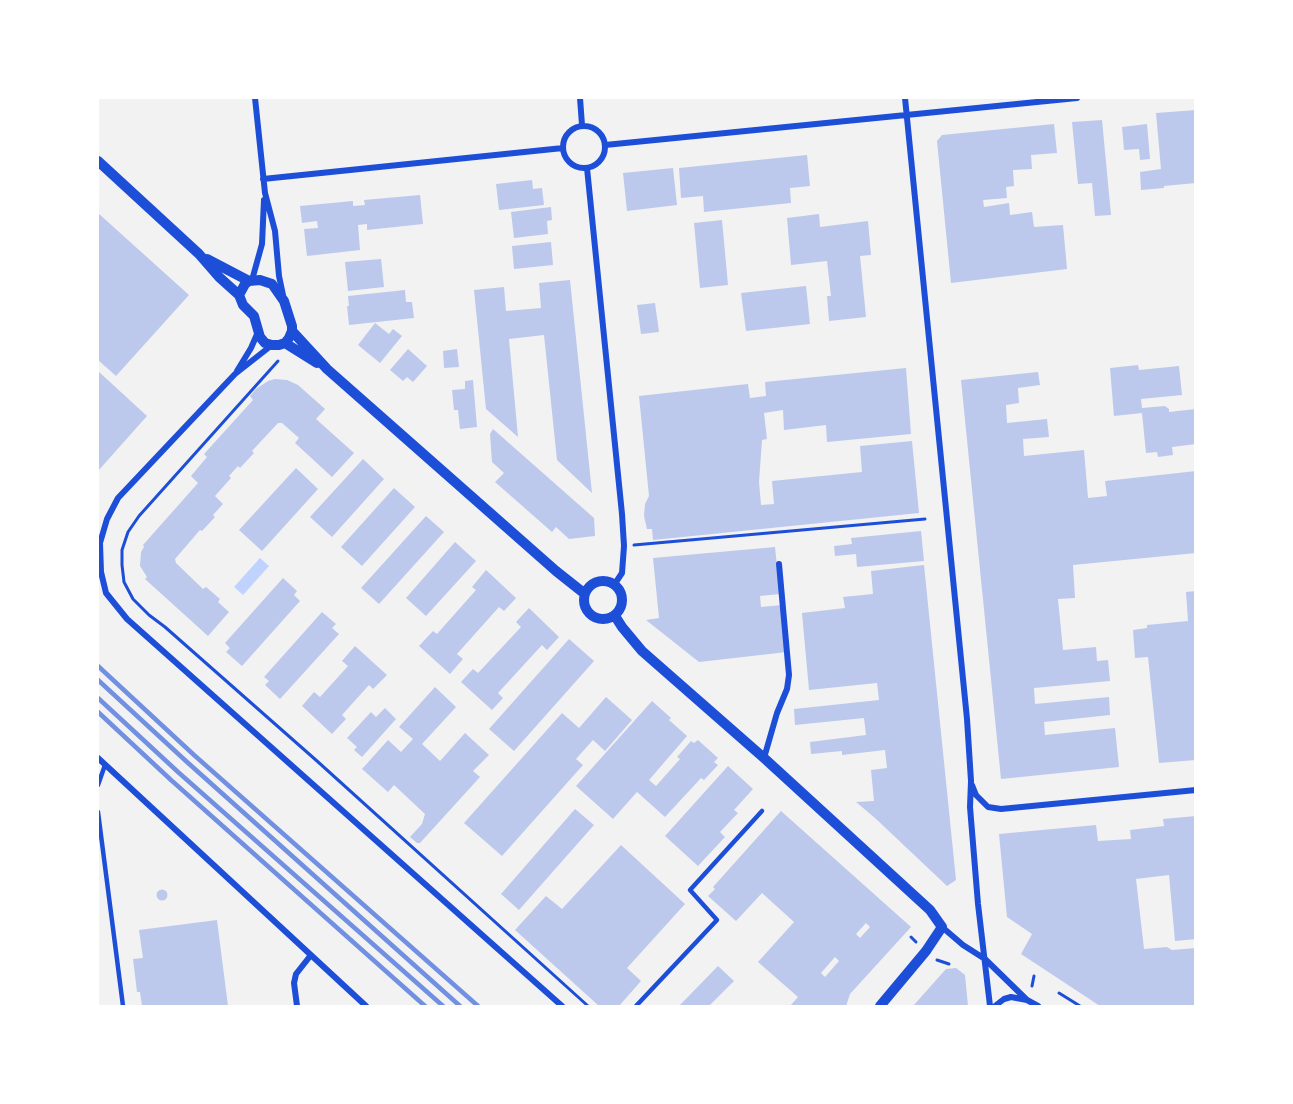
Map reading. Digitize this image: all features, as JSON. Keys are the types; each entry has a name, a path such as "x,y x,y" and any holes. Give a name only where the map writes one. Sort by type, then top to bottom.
{"street":[{"path":"255,98 265,194 275,231 279,276 292,331 327,369 585,594"},
{"path":"580,98 582,125"},
{"path":"905,98 964,686 976,882 990,1006"},
{"path":"605,145 1077,98"},
{"path":"582,125 600,132 605,145 603,157 599,162 587,168 580,168 568,161 563,148 570,130 582,125"},
{"path":"263,179 563,148"},
{"path":"98,161 199,254 238,295 243,305 254,316 260,338 265,343 272,345 285,343 292,331"},
{"path":"587,168 622,514 624,546 622,573 614,585"},
{"path":"251,281 262,244 265,194"},
{"path":"199,254 251,281"},
{"path":"238,295 244,284 260,280 272,284 284,302"},
{"path":"235,374 251,348 258,331"},
{"path":"285,343 327,369"},
{"path":"272,345 235,374 118,498 107,519 100,543 100,572 106,593 127,619 562,1006"},
{"path":"764,758 787,689 789,675 779,564"},
{"path":"603,581 619,589 622,606 615,616 601,620 594,618 585,608 585,594 592,585 603,581"},
{"path":"615,616 642,651 764,758 930,910 942,927 963,945 985,959 1027,1000 1038,1006"},
{"path":"98,758 366,1006"},
{"path":"971,781 976,795 988,807 1001,809 1196,790"},
{"path":"880,1006 926,951 942,927"},
{"path":"297,1006 294,982 296,974 311,955"},
{"path":"995,1006 1011,997 1027,1000"}],"lane":[{"path":"98,785 105,765"},
{"path":"636,1006 717,920 690,890 762,811"},
{"path":"98,812 123,1006"}],"path":[{"path":"278,361 139,516 128,532 122,550 124,582 133,599 150,615 317,761 588,1006"},
{"path":"624,546 925,519"},
{"path":"911,937 916,942"},
{"path":"937,960 949,964"},
{"path":"1032,986 1034,976"},
{"path":"1059,993 1080,1006"}],"water":[{"path":"260,558 269,566 243,595 234,587"}],"building":[{"path":"1196,110 1196,183 1141,190 1140,172 1161,169 1156,113"},
{"path":"1102,120 1111,215 1095,216 1092,183 1078,184 1072,122"},
{"path":"1054,124 1057,153 1031,155 1032,169 1013,170 1014,186 1006,187 1007,198 983,200 984,207 1009,203 1010,215 1032,212 1034,227 1063,225 1067,269 951,283 937,141 942,135"},
{"path":"1147,124 1150,159 1140,160 1139,149 1124,150 1122,127"},
{"path":"807,155 810,186 790,188 791,203 704,212 703,196 681,198 679,168"},
{"path":"673,168 677,205 627,211 623,173"},
{"path":"532,180 533,189 542,188 544,205 499,210 496,184"},
{"path":"420,195 423,224 367,230 367,224 358,225 360,250 307,256 304,229 318,228 317,221 302,223 300,206 353,201 353,206 365,205 364,200"},
{"path":"551,207 552,220 547,221 548,234 514,238 511,212"},
{"path":"98,213 189,295 116,376 98,360"},
{"path":"819,214 820,227 868,221 871,255 860,256 866,317 829,321 827,296 831,296 827,261 791,265 787,218"},
{"path":"722,220 728,285 700,288 694,223"},
{"path":"551,242 553,265 514,269 512,246"},
{"path":"381,259 384,287 348,291 345,262"},
{"path":"570,280 592,493 557,460 544,335 509,339 518,437 486,409 474,290 504,287 506,311 541,308 539,283"},
{"path":"806,286 810,324 746,331 741,293"},
{"path":"405,290 406,302 412,302 414,318 349,325 348,296"},
{"path":"655,303 659,332 641,334 637,305"},
{"path":"375,323 389,334 393,329 402,336 380,363 358,345"},
{"path":"408,349 427,366 413,382 407,377 403,381 390,370"},
{"path":"457,349 459,367 444,368 443,351"},
{"path":"1138,365 1139,370 1179,366 1182,395 1141,399 1142,408 1165,406 1169,412 1196,409 1196,444 1172,447 1173,455 1158,457 1157,452 1146,453 1142,413 1114,416 1110,368"},
{"path":"906,368 911,434 827,442 826,425 784,430 783,410 764,413 767,439 762,440 759,482 761,505 774,504 772,481 862,472 860,446 912,441 919,513 653,540 652,529 647,529 644,516 645,504 649,496 639,396 748,384 750,398 766,396 765,382"},
{"path":"98,371 147,416 98,471"},
{"path":"1038,372 1040,385 1018,388 1019,403 1006,405 1007,423 1047,419 1049,437 1023,439 1024,456 1084,450 1088,498 1107,496 1105,481 1196,471 1196,553 1073,565 1075,598 1058,599 1063,650 1096,647 1097,661 1108,660 1110,681 1034,688 1035,704 1109,697 1110,715 1044,722 1045,735 1115,728 1119,767 1001,779 961,380"},
{"path":"275,379 287,380 298,385 325,409 316,419 354,453 332,477 295,443 299,438 282,423 278,423 252,451 254,453 229,476 231,478 215,496 223,504 213,515 215,517 202,531 200,530 175,559 176,563 203,589 206,587 220,599 218,602 229,612 208,636 145,579 147,577 140,566 141,552 143,545 198,483 191,476 207,457 204,454 253,400 250,396 256,389"},
{"path":"473,380 477,427 460,429 458,410 454,410 452,390 465,389 465,381"},
{"path":"493,429 594,518 595,536 569,539 556,527 552,532 495,482 504,473 492,462 490,434"},
{"path":"363,459 384,479 332,537 310,517"},
{"path":"296,468 318,489 262,551 239,530"},
{"path":"394,488 415,507 362,566 341,547"},
{"path":"426,516 444,532 379,604 361,588"},
{"path":"921,531 924,561 857,567 856,554 835,556 834,546 852,544 851,538"},
{"path":"455,542 476,561 426,616 406,598"},
{"path":"775,547 780,594 760,596 761,607 782,605 787,652 699,662 646,620 659,618 653,558"},
{"path":"924,565 956,880 947,886 856,802 874,801 871,770 887,768 885,750 842,755 842,751 811,754 810,742 866,735 864,718 795,725 794,709 879,700 877,683 809,690 802,613 845,608 843,597 873,594 871,571"},
{"path":"486,570 516,598 504,611 499,607 457,654 463,659 450,674 419,646 433,631 437,634 476,590 472,587"},
{"path":"283,578 297,591 294,595 300,601 242,666 226,652 230,648 225,643"},
{"path":"1196,591 1196,760 1159,763 1148,657 1135,658 1133,630 1147,628 1147,625 1188,621 1186,592"},
{"path":"529,608 559,637 547,650 542,645 498,693 503,698 492,710 461,682 473,669 478,673 521,627 516,622"},
{"path":"322,612 336,624 332,628 339,634 280,699 265,685 269,681 264,677"},
{"path":"569,639 594,661 514,751 489,729"},
{"path":"355,646 387,675 373,689 369,685 342,715 346,719 332,734 302,706 314,692 320,697 348,666 342,661"},
{"path":"435,687 456,707 422,744 440,761 465,733 489,755 473,771 480,777 420,843 417,843 410,837 422,824 425,814 394,785 388,792 362,769 388,740 401,752 413,739 399,727"},
{"path":"606,697 632,720 605,751 593,740 576,759 583,765 502,856 464,823 562,713 579,728"},
{"path":"652,701 687,736 649,780 656,786 680,759 677,757 691,741 694,743 698,740 718,758 714,762 718,765 704,780 701,778 665,817 637,792 613,819 576,786"},
{"path":"385,708 396,719 362,757 354,750 357,747 347,738 371,712 376,717"},
{"path":"728,766 753,789 734,810 738,813 720,832 725,837 698,866 665,836"},
{"path":"575,809 594,825 519,910 501,894"},
{"path":"781,811 911,927 850,994 846,1006 790,1006 798,997 758,962 794,922 762,893 736,921 708,896 715,889 713,887","holes":["866,923 870,927 860,938 856,934","835,957 839,961 825,977 821,973"]},
{"path":"1196,816 1196,939 1175,941 1169,875 1136,879 1144,949 1196,948 1196,1006 1100,1006 1021,954 1032,934 1007,917 999,834 1096,825 1098,841 1131,839 1130,830 1164,826 1163,819"},
{"path":"621,845 685,904 627,968 641,981 619,1006 599,1006 515,930 546,896 562,909"},
{"path":"162,889 168,895 162,901 156,895"},
{"path":"217,920 228,1006 142,1006 140,992 137,992 133,959 143,958 139,930"},
{"path":"718,966 734,981 709,1006 679,1006"},
{"path":"956,968 965,975 968,1006 913,1006 946,969"}],"railway":[{"path":"98,666 194,755 478,1006"},
{"path":"98,680 460,1006"},
{"path":"98,698 178,772 443,1006"},
{"path":"98,712 425,1006"}]}
